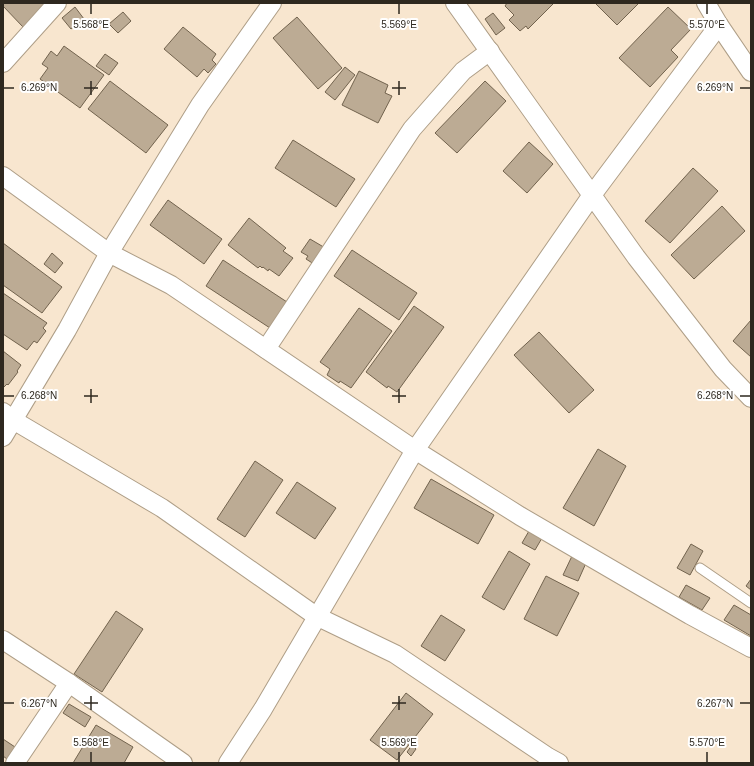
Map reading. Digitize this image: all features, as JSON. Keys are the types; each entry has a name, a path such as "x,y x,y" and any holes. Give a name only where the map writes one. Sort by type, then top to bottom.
{"street":[{"path":"3,63 57,3"},
{"path":"3,437 8,416 67,330 109,253 200,104 272,3"},
{"path":"455,3 636,257 723,369 751,398"},
{"path":"706,3 751,72"},
{"path":"228,763 263,709 316,616 415,450 592,195 719,25"},
{"path":"266,349 412,129 463,71 490,51"},
{"path":"3,176 109,253 171,285 415,450 520,516 683,611 751,648"},
{"path":"8,416 162,508 316,616 395,654 559,763"},
{"path":"3,640 69,683 183,763"},
{"path":"15,763 69,683"}],"lane":[{"path":"700,568 751,603"}],"building":[{"path":"3,3 45,3 47,5 23,27 3,6"},
{"path":"507,3 554,3 528,29 526,26 520,31 509,20 514,15 505,6"},
{"path":"595,3 639,3 617,25"},
{"path":"75,7 84,19 71,29 62,18"},
{"path":"668,7 691,29 671,50 678,57 650,87 619,58"},
{"path":"123,12 131,21 118,33 109,24"},
{"path":"493,13 505,28 496,35 485,19"},
{"path":"297,17 342,68 318,89 273,38"},
{"path":"183,27 216,54 212,60 216,64 208,73 204,69 197,77 164,49"},
{"path":"64,46 104,75 80,108 40,79 48,68 42,64 51,51 57,56"},
{"path":"105,54 118,63 109,75 96,66"},
{"path":"345,67 355,75 335,100 325,92"},
{"path":"359,71 388,85 385,93 392,96 378,123 342,105"},
{"path":"110,81 168,125 146,153 88,109"},
{"path":"485,81 506,101 457,153 435,133"},
{"path":"293,140 355,179 336,207 275,168"},
{"path":"529,142 553,164 527,193 503,171"},
{"path":"693,168 718,191 670,243 645,221"},
{"path":"168,200 222,239 204,264 150,225"},
{"path":"722,206 745,231 694,279 671,255"},
{"path":"249,218 286,248 283,251 293,258 279,276 269,269 268,271 260,266 258,268 228,245"},
{"path":"310,239 327,249 317,266 306,259 308,256 301,252"},
{"path":"3,243 62,287 42,313 3,285"},
{"path":"352,250 417,293 399,320 334,276"},
{"path":"52,253 63,263 55,273 44,264"},
{"path":"223,260 287,302 270,328 206,286"},
{"path":"3,293 47,323 43,328 46,331 37,343 34,341 27,350 3,334"},
{"path":"414,306 444,327 397,392 388,386 387,388 366,372"},
{"path":"359,308 392,331 351,388 340,381 339,383 327,375 330,369 320,362"},
{"path":"751,320 751,357 733,341"},
{"path":"539,332 594,390 569,413 514,355"},
{"path":"3,351 21,365 17,371 18,372 8,385 7,384 3,388"},
{"path":"598,449 626,466 594,526 563,508"},
{"path":"255,461 283,480 245,537 217,519"},
{"path":"431,479 494,515 478,544 414,508"},
{"path":"297,482 336,508 315,539 276,513"},
{"path":"529,531 542,538 535,550 522,543"},
{"path":"691,544 703,551 690,575 677,568"},
{"path":"509,551 530,564 504,610 482,597"},
{"path":"572,556 586,563 578,581 563,575"},
{"path":"546,576 579,593 557,636 524,619"},
{"path":"751,579 751,590 746,586"},
{"path":"686,585 710,598 702,610 679,597"},
{"path":"734,605 751,615 751,636 724,620"},
{"path":"116,611 143,629 102,692 74,674"},
{"path":"441,615 465,630 445,661 421,646"},
{"path":"406,693 433,714 397,760 370,740"},
{"path":"69,704 91,717 85,727 63,713"},
{"path":"96,725 133,747 124,763 73,763"},
{"path":"3,739 15,747 7,759 3,756"},
{"path":"412,745 416,749 411,756 407,752"}]}
